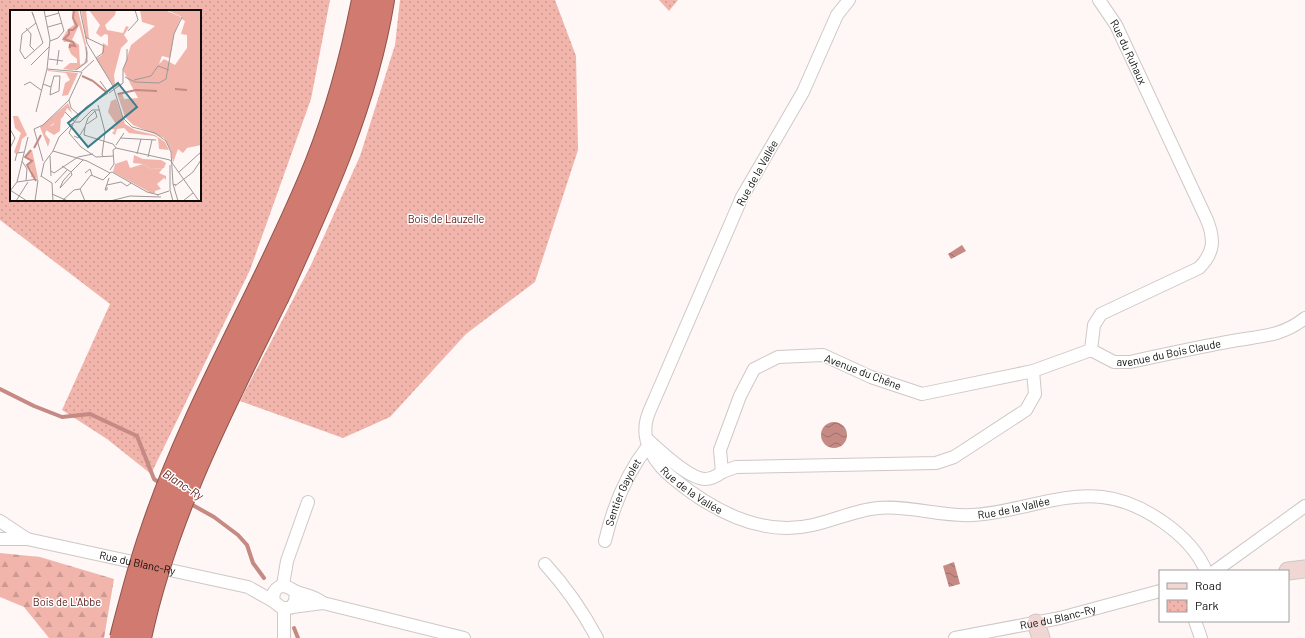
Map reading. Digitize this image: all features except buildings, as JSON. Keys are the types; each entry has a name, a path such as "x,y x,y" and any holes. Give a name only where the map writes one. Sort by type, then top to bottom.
{"highway":[{"path":"140,638 149,594 168,536 269,291 337,106 354,45 363,0"},
{"path":"121,638 133,590 151,532 174,472 204,402 269,291 308,232 356,111 374,49 383,0"}],"street":[{"name":"Rue de la Vallée","path":"849,0 837,15 803,92 737,208 717,259 647,418 645,427 647,443 653,456 664,470 690,492 717,510 748,523 775,526 806,526 868,510 888,507 947,515 974,515 1074,498 1102,497 1137,508 1164,524 1194,550 1206,570"},
{"name":"Rue du Ruhaux","path":"1091,350 1094,325 1101,314 1199,268 1208,258 1212,248 1212,234 1207,220 1116,25 1099,0"},
{"name":"avenue du Bois Claude","path":"1091,350 1114,362 1130,362 1228,341 1270,336 1296,326 1305,318"},
{"name":"Avenue du Chêne","path":"722,472 720,450 740,396 754,369 778,357 823,355 871,376 922,394 1032,371 1091,350"},
{"path":"647,443 698,478 705,479 736,467 936,463 954,457 1026,410 1035,394 1032,371"},
{"name":"Sentier Gayolet","path":"605,542 617,499 647,443"},
{"path":"273,601 274,592 280,587 287,561 308,502"},
{"path":"1216,570 1305,506"},
{"name":"Rue du Blanc-Ry","path":"0,521 27,539"},
{"name":"Rue du Blanc-Ry","path":"0,538 27,539 248,587 291,587 296,592 314,596 323,602 464,638"},
{"path":"544,564 565,586 582,610 597,638"},
{"path":"1289,571 1305,569"},
{"name":"Rue du Blanc-Ry","path":"248,587 273,601 277,606 288,608 323,602"},
{"name":"Rue du Blanc-Ry","path":"955,638 1038,630 1159,591"},
{"path":"284,638 288,608 297,597 296,592"},
{"path":"1195,622 1201,638"}],"green space":[{"path":"0,0 330,0 311,99 250,270 151,474 107,439 62,410 110,304 0,220"},
{"name":"Bois de Lauzelle","path":"400,0 555,0 576,56 578,150 535,282 466,334 390,417 343,438 240,401 311,265 360,156 395,45"},
{"path":"659,0 678,0 669,11"},
{"name":"Bois de L'Abbe","path":"0,553 40,557 114,579 104,638 49,638 24,607 0,597"}],"water":[{"path":"962,245 966,251 951,259 948,254"},
{"path":"834,422 843,426 847,435 843,444 834,448 825,444 821,435 825,426"},
{"path":"954,562 960,584 949,587 943,566"}],"waterway":[{"name":"Blanc-Ry","path":"0,389 34,406 62,417 90,414 137,436 154,479 161,484"},
{"name":"Blanc-Ry","path":"189,503 214,517 238,535 247,545 253,563 264,578"},
{"name":"Blanc-Ry","path":"294,628 298,638"}]}
